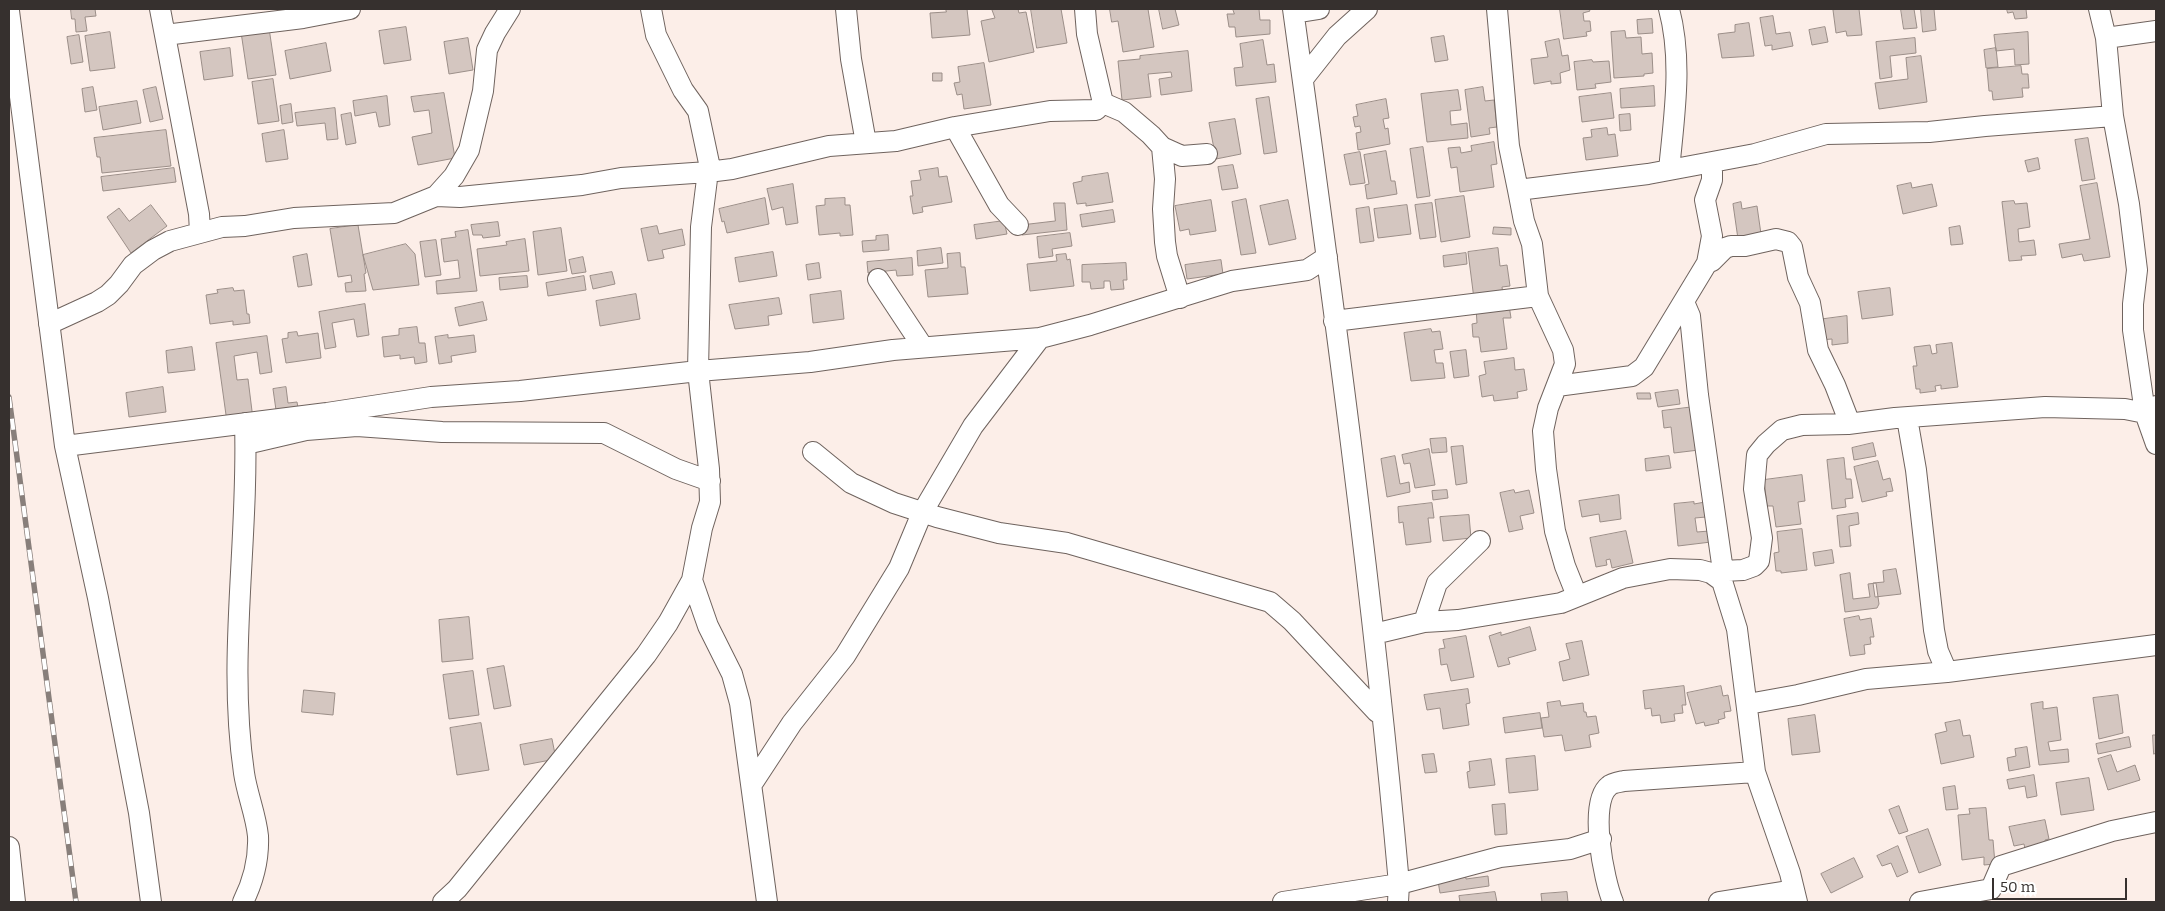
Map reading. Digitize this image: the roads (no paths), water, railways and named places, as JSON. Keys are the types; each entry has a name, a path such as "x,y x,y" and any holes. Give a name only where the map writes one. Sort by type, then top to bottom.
{"street":[{"path":"160,9 199,214 200,232"},
{"path":"165,35 303,18 350,9"},
{"path":"436,196 454,176 469,150 483,91 487,50 510,9"},
{"path":"443,902 457,890 646,655 668,623 692,580 702,528 710,502 710,481 698,371 701,227 709,163 698,111 683,90 656,35 651,9"},
{"path":"846,9 851,59 866,144"},
{"path":"1085,9 1087,34 1103,103"},
{"path":"1319,9 1294,11 1374,634 1398,893"},
{"path":"1303,79 1337,36 1367,9"},
{"path":"1497,9 1509,146 1524,222 1532,244 1538,296 1564,350 1565,364 1548,408 1543,431 1546,469 1555,531 1565,566 1577,596"},
{"path":"1669,9 1674,27 1678,62 1669,170"},
{"path":"2099,9 2106,38 2113,116 2129,204 2137,270 2132,304 2133,330 2156,444"},
{"path":"9,12 64,446 98,598 139,813 151,902"},
{"path":"2106,38 2156,31"},
{"path":"49,324 108,295 133,265 152,250 170,241 200,232 294,218 394,213 436,196 460,197 621,178 732,169 829,146 896,141 955,126 1050,111 1096,110 1103,103"},
{"path":"1103,103 1124,112 1159,142 1162,147 1164,161 1163,224 1165,242 1167,256 1180,298"},
{"path":"1518,190 1621,179 1755,154 1826,134 1928,132 2113,116"},
{"path":"955,126 999,205 1018,225"},
{"path":"1162,147 1182,156 1207,154"},
{"path":"1557,386 1632,376 1644,367 1708,263 1712,236 1704,200 1712,180 1712,162"},
{"path":"1708,263 1725,248 1731,246 1745,246 1776,239 1788,242 1794,255 1798,277 1810,303 1818,350 1835,385 1847,416 1848,424"},
{"path":"64,446 431,397 566,387 698,371 810,362 856,354 923,347 1040,338 1246,277 1307,270 1327,257"},
{"path":"878,279 923,347"},
{"path":"1334,322 1538,296"},
{"path":"1684,302 1690,316 1698,394 1723,576 1737,629 1748,704 1755,772 1796,896 1719,902"},
{"path":"752,784 792,723 845,656 899,568 922,513 973,426 1040,338"},
{"path":"1374,634 1424,622 1458,620 1561,603 1623,578 1670,569 1700,570 1723,576 1754,566 1759,561 1762,538 1754,489 1754,474 1758,455 1766,444 1782,430 1802,425 1848,424 2045,407 2150,410"},
{"path":"1907,418 1916,470 1934,630 1938,651 1947,672"},
{"path":"243,902 252,884 258,837 244,774 239,729 236,648 246,444 245,423"},
{"path":"246,444 306,430 357,426 442,432 604,433 676,469 710,481"},
{"path":"813,452 850,483 894,504 999,533 1066,543 1270,602 1292,621 1377,712"},
{"path":"1424,622 1437,583 1480,541"},
{"path":"692,580 708,626 732,674 740,703 767,902"},
{"path":"1748,704 1798,695 1866,679 1947,672 2156,645"},
{"path":"1613,902 1602,859 1598,818 1600,804 1609,786 1624,781 1755,772"},
{"path":"1920,902 1993,896 2001,866 2112,831 2156,822"},
{"path":"1283,902 1398,893 1500,857 1527,852 1570,849 1601,840"},
{"path":"9,847 15,902"}],"railway":[{"path":"9,397 76,902"}]}
